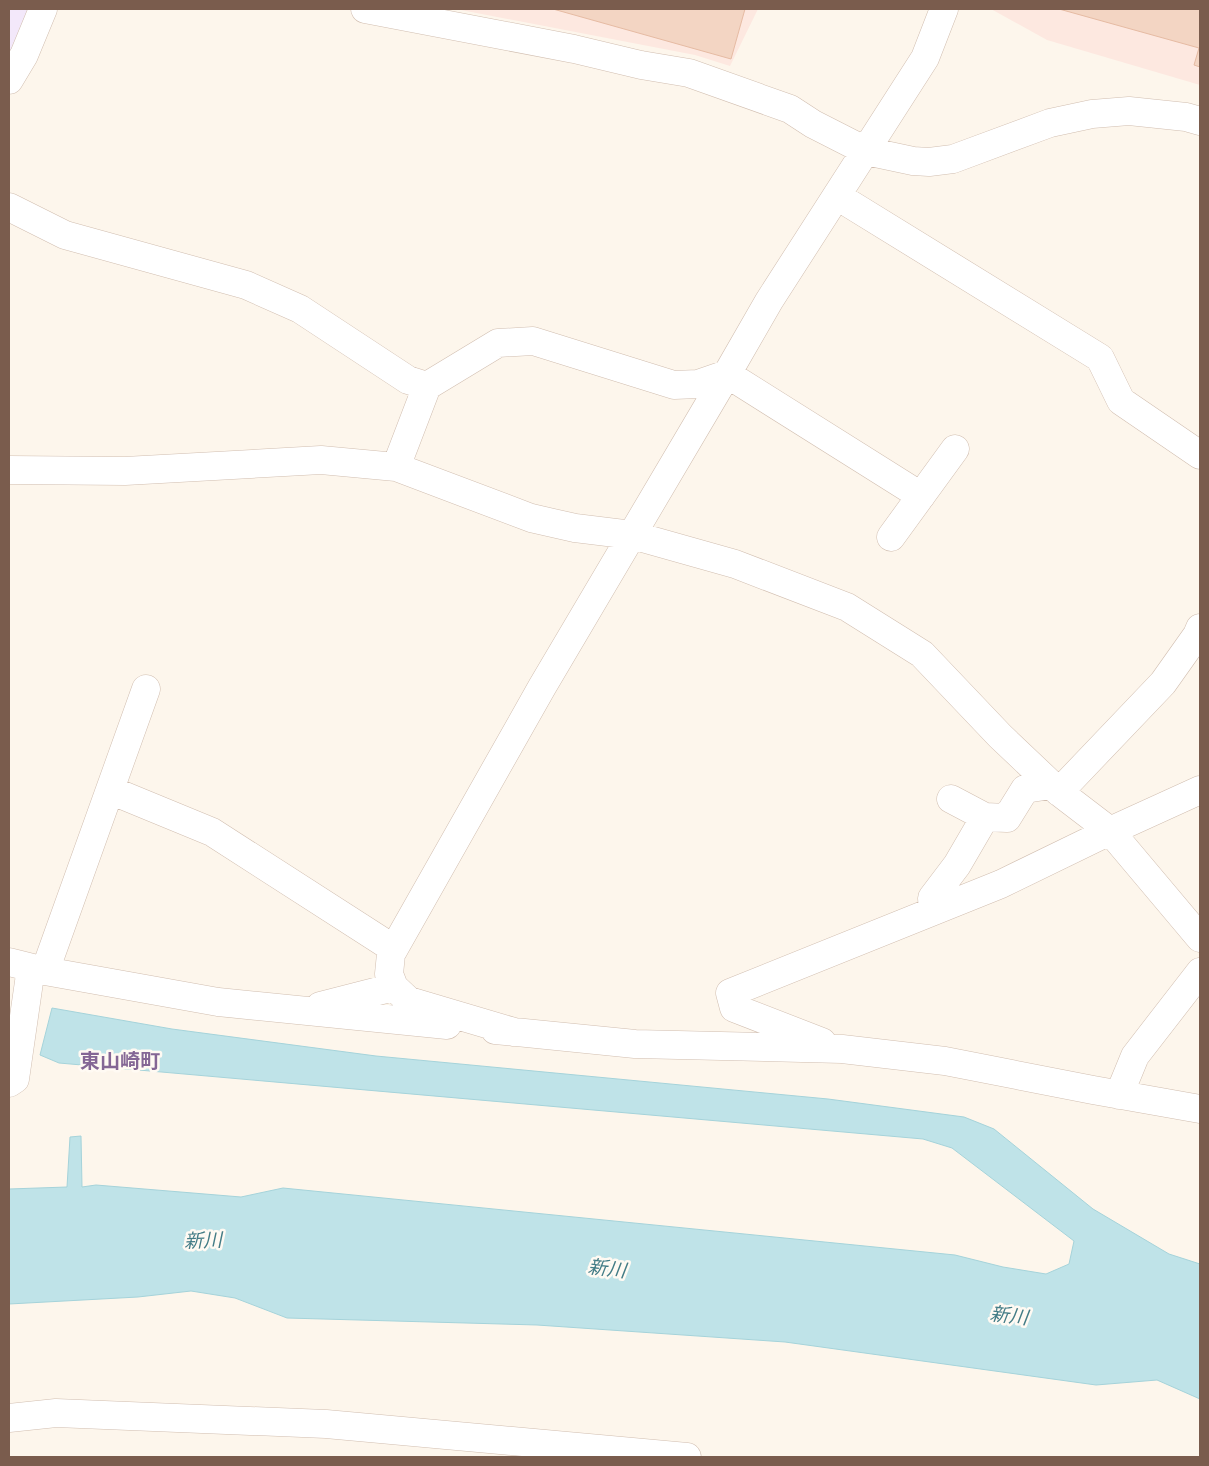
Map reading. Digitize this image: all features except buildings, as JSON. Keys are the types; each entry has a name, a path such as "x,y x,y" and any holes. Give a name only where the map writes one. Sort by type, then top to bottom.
{"street":[{"path":"9,80 24,55 43,9"},
{"path":"365,9 689,73 790,109 813,124 866,151 912,161 929,162 953,158 1050,124 1092,114 1129,112 1186,117 1200,121"},
{"path":"514,1032 409,1001 394,987 389,974 391,954 537,695 769,301 925,58 944,9"},
{"path":"837,196 1100,358 1121,401 1200,456"},
{"path":"9,207 64,235 246,285 300,308 408,380 427,386"},
{"path":"396,467 427,386 498,343 533,341 674,384 698,384 727,374"},
{"path":"727,374 921,496"},
{"path":"890,537 955,449"},
{"path":"9,470 125,471 321,460 396,467 531,518 575,528 632,534 735,564 847,607 922,654 1000,736 1055,788 1110,831 1200,938"},
{"path":"951,800 985,817 1007,818 1025,789 1055,788 1163,683 1200,628"},
{"path":"9,1083 15,1079 28,967 110,790 146,689"},
{"path":"110,790 212,832 394,949"},
{"path":"842,1050 734,1008 730,993 1001,884 1200,790"},
{"path":"933,912 932,898 958,865 985,817"},
{"path":"28,967 218,1002 635,1044 842,1050 945,1061 1200,1109"},
{"path":"1118,1095 1135,1056 1200,972"},
{"path":"304,1010 394,987"},
{"path":"9,1418 56,1413 326,1424 688,1457"}],"shaded area":[{"path":"9,9 32,9 9,60"},
{"path":"456,9 758,9 730,66 695,55"},
{"path":"991,9 1200,9 1200,85 1047,40"}],"water":[{"name":"新川","path":"52,1008 172,1029 376,1056 828,1099 964,1117 994,1129 1093,1209 1169,1254 1200,1264 1200,1399 1157,1380 1096,1385 785,1342 537,1325 287,1318 235,1298 191,1291 138,1297 9,1304 9,1189 67,1187 70,1137 81,1136 82,1187 96,1185 241,1197 283,1188 955,1255 1003,1267 1046,1274 1069,1264 1074,1241 952,1148 923,1139 59,1063 40,1055"}],"district":[{"name":"東山崎町","path":"120,1061"}]}
